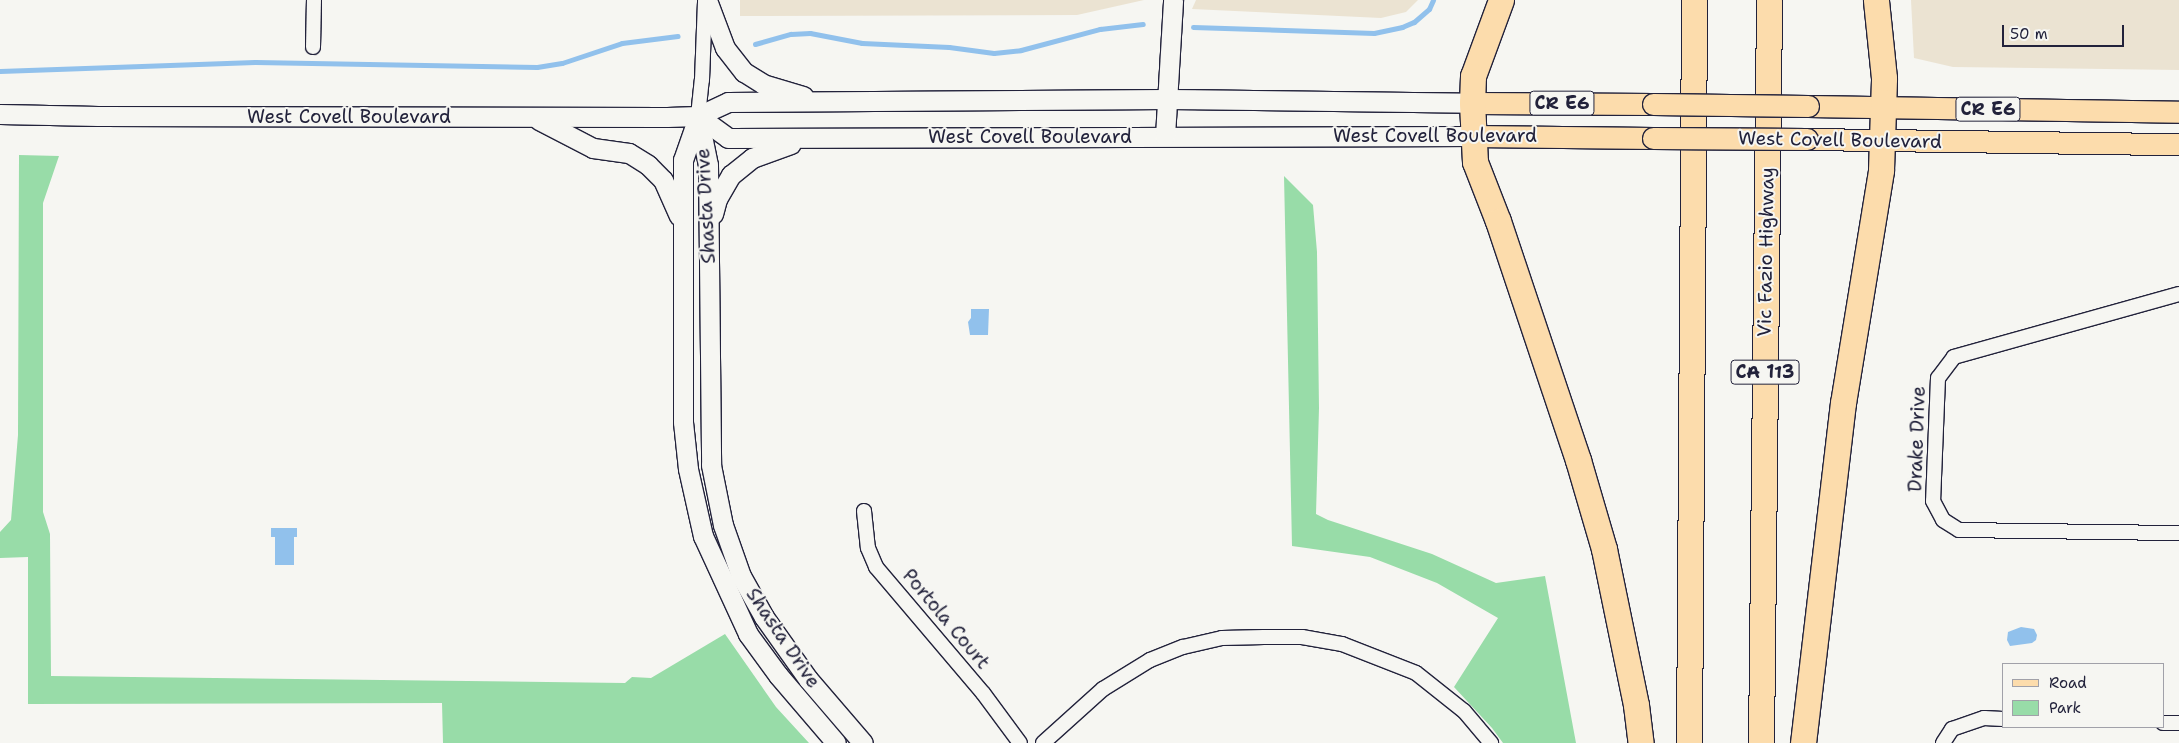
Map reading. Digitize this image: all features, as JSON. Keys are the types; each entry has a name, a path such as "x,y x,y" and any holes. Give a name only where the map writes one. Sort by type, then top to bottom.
{"highway":[{"path":"1501,0 1474,71 1472,136 1475,162 1498,221 1572,442 1604,549 1636,705 1641,743"},
{"path":"1689,743 1694,0"},
{"name":"Vic Fazio Highway","path":"1761,743 1768,0"},
{"path":"1804,743 1843,404 1881,170 1884,78 1876,0"}],"main road":[{"path":"706,0 725,48 744,72 763,84 816,101"},
{"path":"1165,136 1173,0"},
{"name":"West Covell Boulevard","path":"0,114 536,118 698,116 728,102 1166,99 2179,112"},
{"name":"West Covell Boulevard","path":"698,116 728,138 1472,136 2179,144"},
{"name":"Shasta Drive","path":"698,116 683,160 683,422 688,469 703,536 748,634 778,675 836,743"},
{"name":"Shasta Drive","path":"698,116 708,161 711,465 723,525 741,576 764,617 808,679 863,743"},
{"path":"536,118 593,148 629,153 648,165 663,180 682,225"},
{"path":"2014,143 2051,130 2179,132"},
{"path":"709,230 717,199 731,175 752,158 768,150 812,138"}],"street":[{"path":"313,47 314,0"},
{"path":"698,116 702,80 706,0"},
{"name":"Drake Drive","path":"2179,294 1954,357 1938,378 1933,501 1943,520 1959,530 2179,532"},
{"name":"Portola Court","path":"864,512 868,548 876,567 983,693 1020,743"},
{"path":"1043,743 1103,689 1150,660 1183,647 1222,638 1264,637 1302,638 1342,644 1416,673 1464,711 1491,743"},
{"path":"1943,743 1952,729 1984,718 2002,719"},
{"path":"2164,723 2179,723"}],"shaded area":[{"path":"740,0 1144,0 1077,15 740,16"},
{"path":"1196,0 1418,0 1406,12 1381,18 1192,9"},
{"path":"1911,0 2179,0 2179,70 1953,67 1914,58"}],"green space":[{"path":"19,155 59,156 43,203 43,512 50,534 51,676 625,683 632,677 651,678 725,634 776,707 809,743 443,743 442,703 28,704 28,557 0,558 0,532 11,520 18,435"},
{"path":"1284,176 1313,205 1317,252 1319,408 1316,514 1328,520 1432,554 1496,583 1545,576 1576,743 1503,743 1492,728 1454,687 1498,618 1437,583 1370,557 1292,546"}],"water":[{"path":"971,309 989,309 988,335 970,335 968,322 971,318"},
{"path":"271,528 297,528 297,537 294,537 294,565 275,565 275,537 271,537"},
{"path":"2021,627 2034,629 2037,635 2036,640 2032,643 2010,646 2007,640 2008,632"}],"waterway":[{"path":"1193,27 1374,33 1402,27 1414,22 1429,9 1433,0"},
{"path":"755,44 791,34 810,33 862,43 949,47 994,53 1021,50 1100,29 1143,24"},
{"path":"0,71 255,62 537,67 562,63 622,43 678,36"}]}
